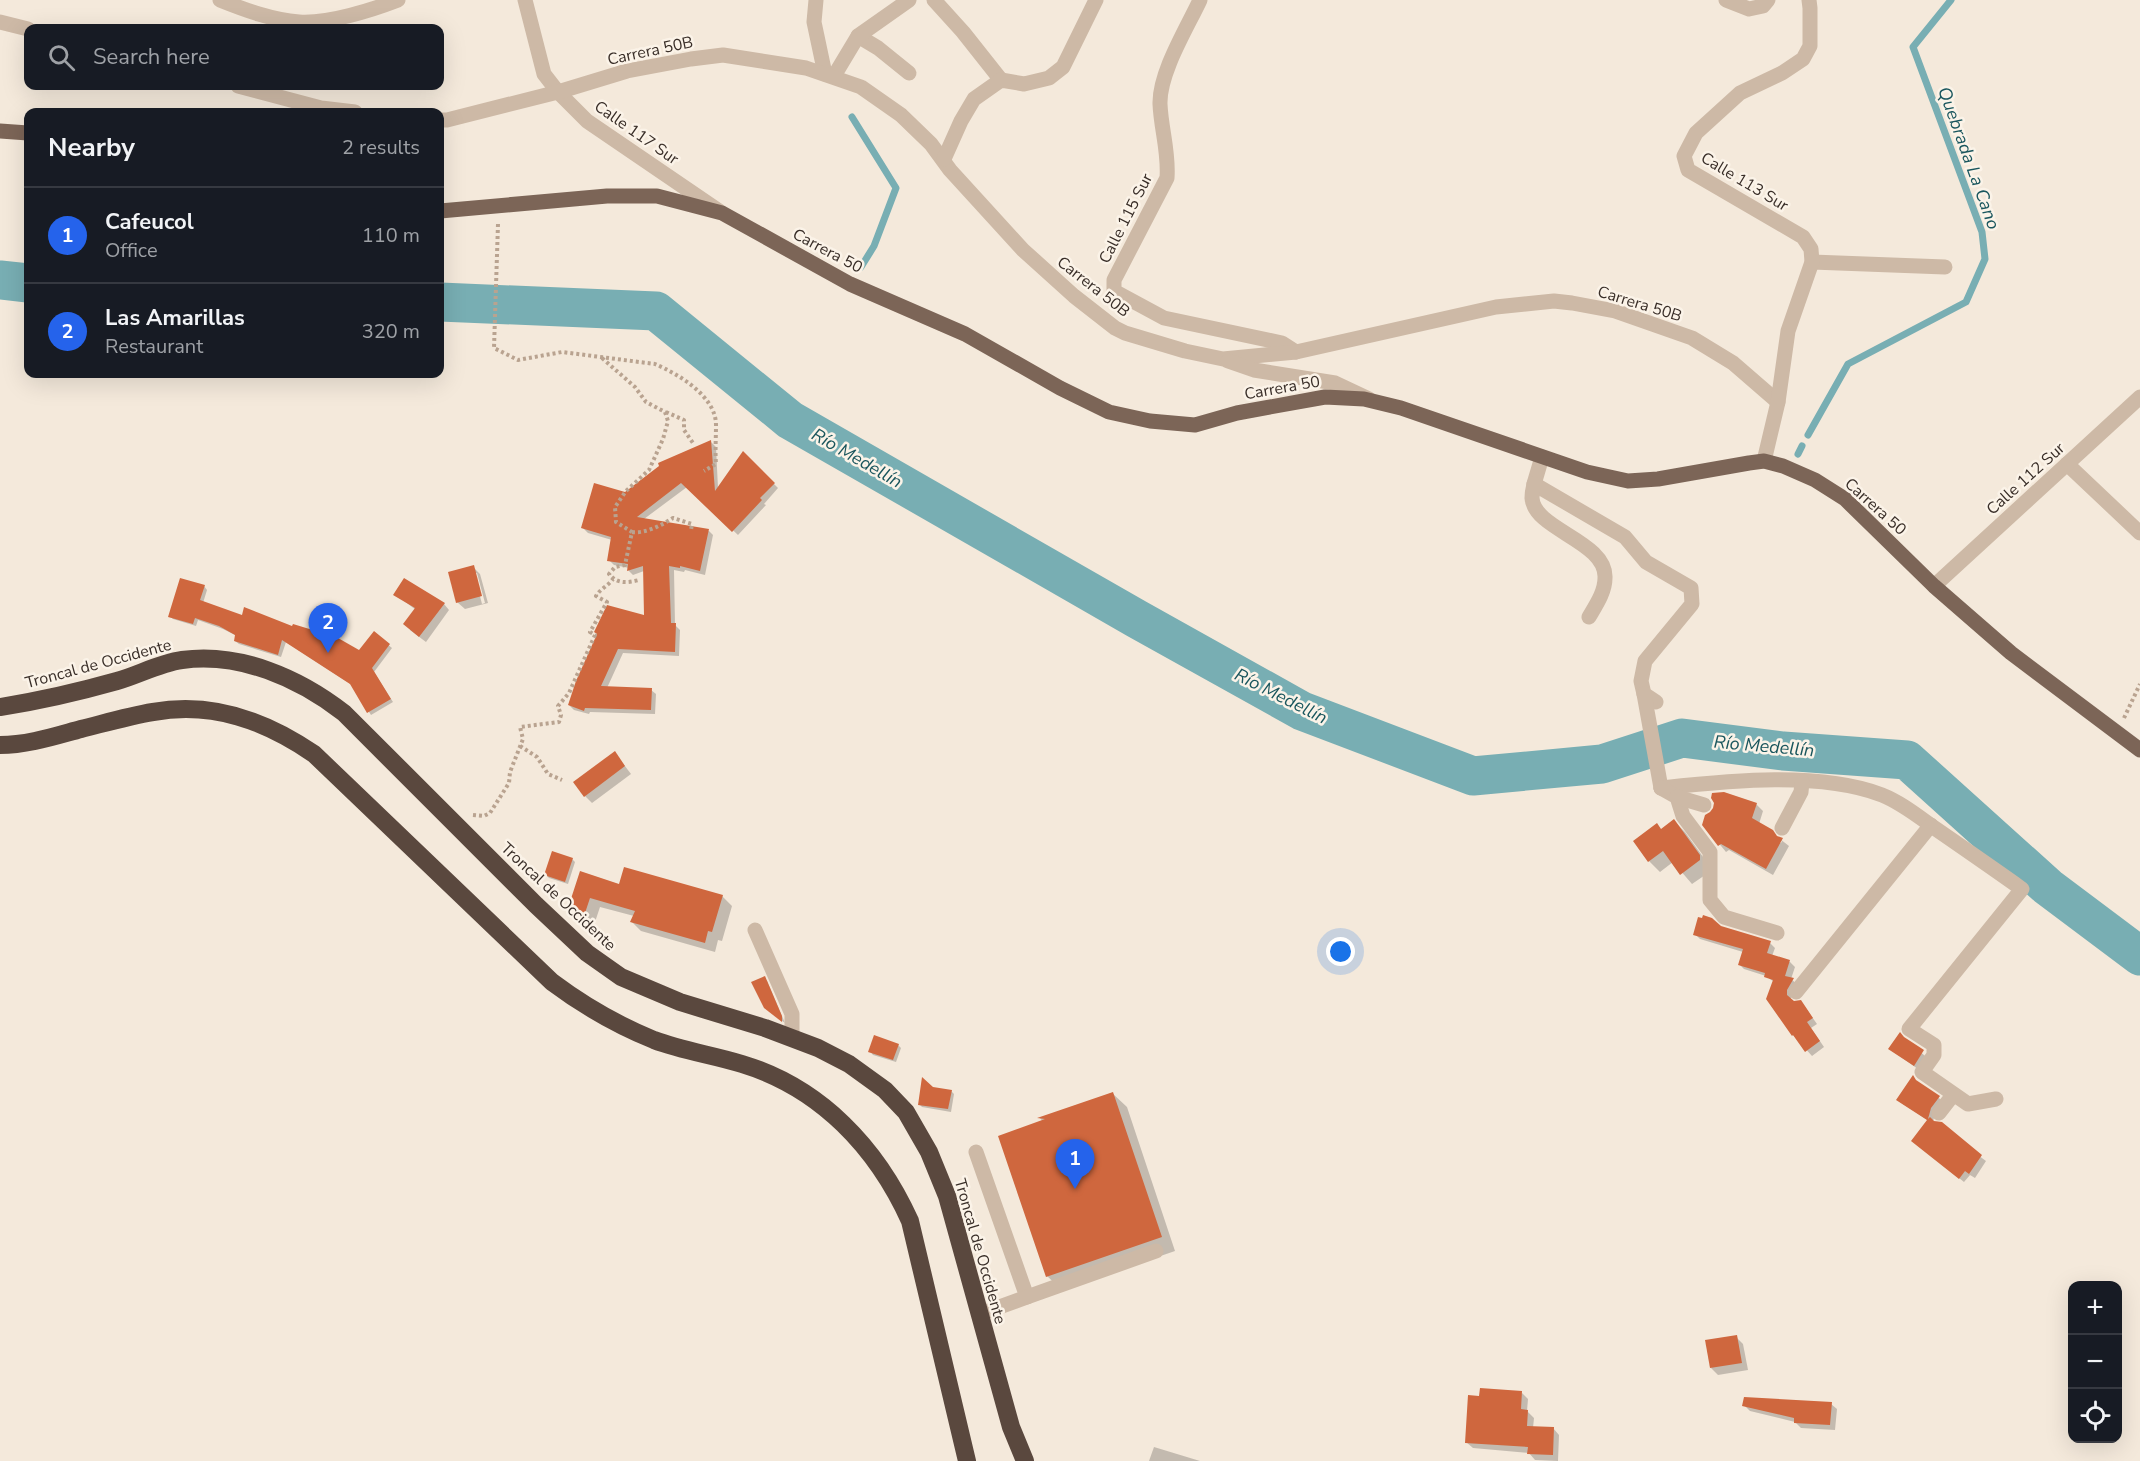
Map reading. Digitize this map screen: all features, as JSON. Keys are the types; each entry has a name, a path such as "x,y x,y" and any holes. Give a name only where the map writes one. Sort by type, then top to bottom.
{"highway":[{"name":"Troncal de Occidente","path":"0,707 48,699 109,683 180,660 209,658 270,671 320,694 344,713 587,953 621,977 680,1002 818,1048 859,1070 885,1090 906,1112 929,1152 947,1196 1011,1427 1025,1461"},
{"path":"0,745 39,740 154,711 176,710 220,712 285,734 314,754 552,982 584,1006 617,1024 657,1041 744,1064 775,1076 821,1104 859,1139 878,1163 896,1190 910,1221 967,1461"}],"main road":[{"path":"0,131 24,133"},
{"name":"Carrera 50","path":"444,211 607,196 657,196 722,213 850,284 965,334 1060,388 1109,412 1150,422 1195,425 1237,413 1325,397 1364,399 1401,408 1587,472 1628,481 1658,479 1764,461 1783,466 1815,480 1845,499 1934,586 2010,653 2140,750"}],"street":[{"path":"220,0 254,13 300,22 338,18 398,0"},
{"name":"Calle 117 Sur","path":"525,0 544,74 558,92 587,121 722,213"},
{"path":"816,0 814,22 829,75"},
{"path":"829,75 858,36 909,0"},
{"path":"934,0 1001,80 1024,84 1049,78 1063,67 1096,0"},
{"name":"Calle 115 Sur","path":"1200,0 1164,78 1160,102 1168,164 1167,178 1114,280 1114,291 1164,318 1282,343 1296,352"},
{"path":"1726,0 1749,9 1763,6 1768,0"},
{"name":"Calle 113 Sur","path":"1809,0 1810,46 1803,59 1782,73 1740,93 1696,133 1684,156 1688,171 1803,237 1811,249 1812,262"},
{"path":"0,22 24,28"},
{"path":"858,36 878,48 909,73"},
{"name":"Carrera 50B","path":"444,120 558,92 627,71 723,55 781,63 829,75 861,87 901,115 944,159 950,170 1023,250 1074,296 1115,328 1125,333 1185,351 1223,359 1296,352 1496,307 1554,302 1572,303 1615,311 1692,338 1733,363 1778,402"},
{"path":"944,159 974,99 1001,80"},
{"path":"254,90 330,108"},
{"path":"1764,461 1778,402 1788,331 1812,262 1945,267"},
{"path":"1223,359 1254,370 1335,383 1378,403"},
{"name":"Calle 112 Sur","path":"1934,586 2140,397"},
{"path":"1542,457 1532,500 1538,511 1558,529 1585,545 1600,561 1606,576 1602,592 1589,617"},
{"path":"2067,464 2140,533"},
{"path":"1534,484 1625,537 1647,562 1691,588 1692,603 1645,661 1641,681 1650,698 1651,726 1661,788"},
{"path":"1661,788 1717,782 1802,782 1851,785 1884,796 1907,808 2022,889 1909,1029 1934,1045 1934,1055 1922,1072 1968,1104 1996,1099"},
{"path":"1782,828 1801,792 1802,782"},
{"path":"1661,788 1677,797 1704,805"},
{"path":"1677,797 1683,816 1710,852 1710,900 1724,917 1777,933"},
{"path":"1796,992 1930,825"},
{"path":"755,930 792,1014 792,1038"},
{"path":"1940,1113 1953,1095"},
{"path":"976,1152 1028,1297"},
{"path":"980,1314 1156,1251"}],"path":[{"path":"498,231 494,348 518,360 562,352 655,364 668,369 699,390 713,412 716,424 716,464 704,471"},
{"path":"602,358 635,387 646,402 684,420 684,430 693,443"},
{"path":"665,412 668,421 663,439 649,470 626,491 615,507 616,522 632,532 639,533 664,524 673,518 692,524 691,530"},
{"path":"632,532 625,565 615,567 609,573 613,579 629,583 639,580"},
{"path":"450,819 454,814 484,816 494,810 509,783 510,772 523,739 520,727 559,722 561,715 558,706 569,693 595,635 590,632 607,602 596,596 613,579"},
{"path":"2117,733 2140,684"},
{"path":"520,746 537,757 548,774 562,780"}],"building":[{"path":"711,440 715,491 743,451 775,483 732,532 681,483 637,517 709,529 700,571 669,566 671,623 676,623 675,652 618,649 601,686 652,688 651,710 585,708 584,711 568,705 597,634 594,632 607,605 644,615 643,566 627,571 628,564 607,561 611,537 581,528 594,483 625,492 659,466 658,463"},
{"path":"474,565 482,596 456,603 448,572"},
{"path":"180,578 205,585 200,600 242,615 244,607 292,626 293,624 316,631 317,626 359,650 374,631 390,644 372,668 391,699 367,713 350,684 282,640 278,655 234,641 235,635 219,626 195,618 193,624 168,617"},
{"path":"404,578 445,603 419,637 403,624 415,608 393,595"},
{"path":"615,751 625,766 584,797 573,782"},
{"path":"1724,792 1757,803 1752,818 1783,838 1766,869 1721,844 1718,846 1702,825 1705,815 1713,808 1712,793"},
{"path":"1674,819 1700,855 1700,860 1680,875 1663,851 1648,862 1633,841 1657,823 1661,829"},
{"path":"552,851 573,858 565,882 544,875"},
{"path":"624,867 723,895 712,932 708,931 705,943 630,922 635,911 590,898 585,913 568,908 580,871 619,884"},
{"path":"1703,915 1712,918 1721,926 1771,941 1767,953 1790,960 1785,976 1794,978 1787,990 1787,995 1794,1001 1801,1000 1813,1018 1807,1022 1820,1041 1805,1052 1766,999 1773,980 1764,977 1765,973 1738,965 1743,949 1693,935 1698,917 1702,918"},
{"path":"765,976 782,1016 782,1022 764,1008 751,982"},
{"path":"1900,1032 1924,1050 1914,1066 1888,1049"},
{"path":"874,1035 899,1044 893,1060 868,1052"},
{"path":"1913,1075 1916,1080 1940,1096 1931,1108 1928,1119 1930,1117 1934,1121 1942,1122 1982,1155 1969,1174 1965,1171 1959,1179 1911,1141 1927,1120 1896,1100"},
{"path":"922,1077 933,1087 952,1090 948,1109 918,1105"},
{"path":"1113,1092 1162,1237 1046,1277 998,1136 1045,1119 1037,1118"},
{"path":"1737,1335 1742,1363 1710,1368 1705,1340"},
{"path":"1480,1388 1522,1391 1521,1409 1528,1410 1527,1426 1554,1427 1553,1455 1527,1454 1528,1447 1465,1443 1468,1395 1479,1396"},
{"path":"1744,1397 1832,1402 1830,1425 1794,1423 1794,1418 1742,1406"}],"waterway":[{"name":"Quebrada La Cano","path":"1808,435 1848,364 1966,302 1985,259 1982,232 1913,47 1951,0"},
{"path":"852,117 896,188 874,246 861,267"},
{"name":"Río Medellín","path":"0,280 24,283"},
{"name":"Río Medellín","path":"444,302 656,311 790,420 1137,619 1302,711 1473,776 1602,764 1682,738 1783,751 1907,760 2048,887 2140,956"},
{"name":"Quebrada La Cano","path":"1798,454 1802,446"}],"place":[{"name":"Las Amarillas","path":"328,653"},
{"name":"Cafeucol","path":"1075,1189"}]}
